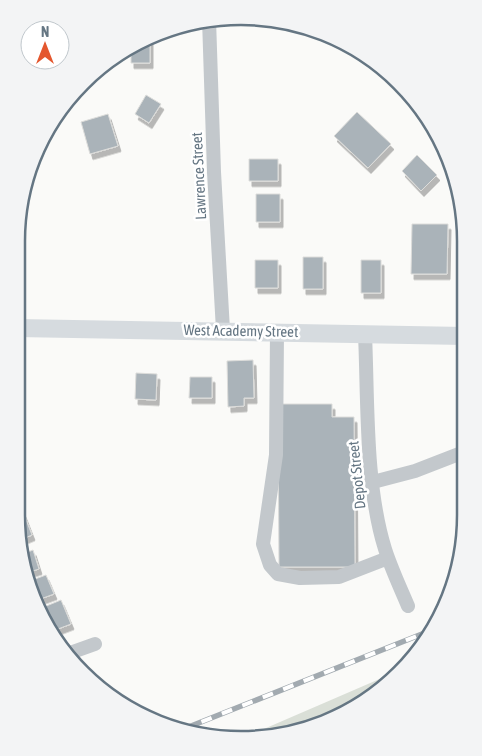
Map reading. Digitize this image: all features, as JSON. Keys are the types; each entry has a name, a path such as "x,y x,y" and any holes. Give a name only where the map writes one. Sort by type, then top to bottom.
{"main road":[{"name":"West Academy Street","path":"25,328 223,330 457,336"}],"street":[{"name":"Lawrence Street","path":"209,28 214,172 223,330"},
{"path":"277,332 276,455 263,544 270,565 278,574 339,577 388,558"},
{"name":"Depot Street","path":"365,334 369,436 373,482 384,548 408,606"},
{"path":"373,482 415,471 457,455"},
{"path":"74,651 94,644"}],"shaded area":[{"path":"382,678 361,695 324,715 297,724 261,730"}],"building":[{"path":"150,45 150,63 131,63 131,55"},
{"path":"146,95 161,104 149,123 135,114"},
{"path":"357,112 391,144 368,168 334,136"},
{"path":"108,114 118,146 90,154 81,122"},
{"path":"417,155 437,175 421,191 402,171"},
{"path":"249,159 278,159 278,181 249,181"},
{"path":"256,194 280,194 280,222 256,222"},
{"path":"412,224 448,224 447,274 411,274"},
{"path":"303,257 323,257 323,289 303,289"},
{"path":"255,260 278,260 278,288 255,288"},
{"path":"361,260 381,260 381,293 361,293"},
{"path":"253,360 254,398 244,398 244,406 228,407 227,361"},
{"path":"136,373 157,374 156,400 135,399"},
{"path":"190,377 212,377 212,398 189,398"},
{"path":"278,404 332,404 332,417 354,417 355,567 279,567"},
{"path":"25,517 32,535 26,537"},
{"path":"33,550 39,569 32,571 28,552"},
{"path":"46,575 54,594 41,599 35,579"},
{"path":"61,600 71,624 58,629 45,607"}],"railway":[{"path":"192,726 421,634"}]}
